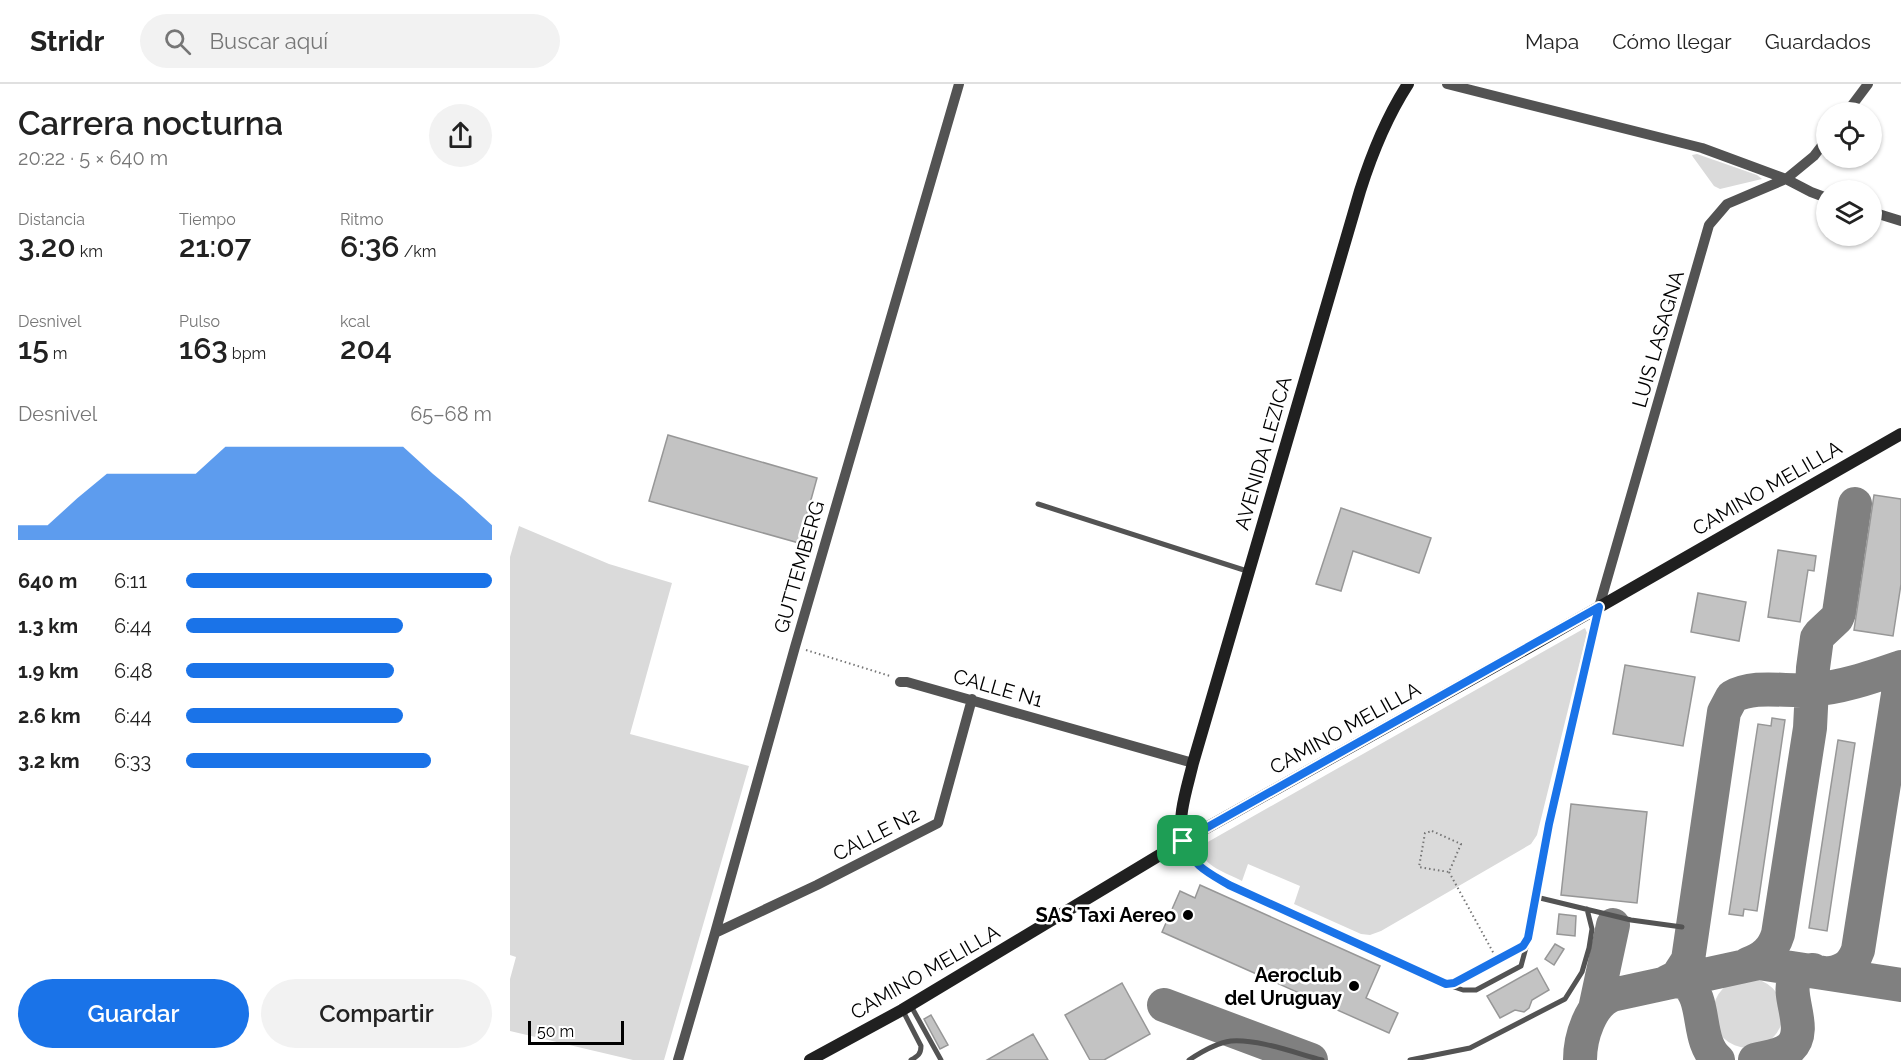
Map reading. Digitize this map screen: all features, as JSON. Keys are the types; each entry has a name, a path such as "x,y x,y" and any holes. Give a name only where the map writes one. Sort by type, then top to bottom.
{"street":[{"name":"GUTTEMBERG","path":"678,1060 795,647 959,84"},
{"name":"AVENIDA LEZICA","path":"1183,841 1181,820 1193,763 1366,174 1385,123 1407,84"},
{"path":"1447,84 1702,148 1786,179 1816,194"},
{"path":"1854,102 1868,84"},
{"name":"LUIS LASAGNA","path":"1599,607 1709,225 1727,204 1786,179 1816,153"},
{"path":"1882,215 1901,221"},
{"name":"CAMINO MELILLA","path":"810,1060 906,1008 1183,841 1901,434"},
{"name":"CALLE N1","path":"900,682 972,699 1193,763"},
{"name":"CALLE N2","path":"715,933 938,824 972,699"}],"lane":[{"path":"1038,504 1249,572"},
{"path":"1183,841 1192,860 1229,885 1446,984 1463,990 1476,990 1521,966 1524,962 1549,824 1599,607"},
{"path":"1536,897 1631,920 1682,927"},
{"path":"1410,1060 1470,1047 1564,999 1582,972 1589,948 1592,929 1587,909"},
{"path":"1446,984 1454,983 1523,946 1528,938"},
{"path":"906,1008 941,1060"},
{"path":"906,1008 921,1046 918,1056 911,1060"},
{"path":"921,1046 930,1041"},
{"path":"1189,1060 1206,1050 1230,1041 1250,1041 1322,1060"}],"path":[{"path":"795,647 889,675 900,682"},
{"path":"1432,831 1461,844 1449,872 1419,867 1425,833 1432,831"},
{"path":"1449,872 1497,960"}],"shaded area":[{"path":"1697,154 1757,175 1762,179 1720,189 1714,186 1692,155"},
{"path":"519,526 609,564 672,583 630,734 749,766 664,1060 633,1060 510,1031 510,979 516,957 510,955 510,557"},
{"path":"1585,628 1587,633 1537,835 1531,844 1381,931 1370,935 1361,934 1294,904 1300,886 1248,864 1242,881 1216,868 1201,854 1199,847"},
{"path":"1748,978 1761,981 1773,988 1780,1000 1783,1013 1780,1026 1773,1038 1761,1045 1748,1048 1735,1045 1723,1038 1716,1026 1713,1013 1716,1000 1723,988 1735,981"}],"building":[{"path":"668,435 817,478 799,543 649,501"},
{"path":"1874,495 1901,499 1901,584 1893,636 1854,630"},
{"path":"1341,508 1431,538 1419,573 1353,551 1341,591 1316,584"},
{"path":"1778,550 1816,556 1814,571 1808,570 1800,622 1768,617"},
{"path":"1698,593 1746,602 1739,641 1691,632"},
{"path":"1625,665 1695,677 1683,746 1613,734"},
{"path":"1772,718 1785,720 1757,911 1744,909 1743,916 1729,914 1758,724 1771,726"},
{"path":"1838,740 1855,743 1827,931 1809,928"},
{"path":"1571,804 1647,812 1637,903 1561,895"},
{"path":"1200,885 1380,966 1366,998 1398,1013 1389,1033 1162,932 1180,891 1195,898"},
{"path":"1559,914 1576,916 1575,936 1557,934"},
{"path":"1555,944 1564,949 1554,965 1545,959"},
{"path":"1537,968 1549,990 1532,1000 1529,1008 1524,1012 1515,1010 1500,1018 1487,996"},
{"path":"1122,983 1150,1034 1104,1060 1090,1060 1065,1015"},
{"path":"931,1015 948,1045 940,1049 924,1019"},
{"path":"1033,1034 1048,1060 987,1060"}],"taxiway":[{"path":"1748,964 1767,953 1778,934 1810,728 1817,638 1837,618 1839,613 1855,504"},
{"path":"1667,982 1677,977 1688,960 1724,712 1732,697 1760,690 1822,689 1856,682 1901,667"},
{"path":"1831,973 1848,966 1858,950 1901,675"},
{"path":"1595,1009 1613,925"},
{"path":"1580,1060 1584,1032 1592,1014 1604,999 1612,995 1759,963 1901,985"},
{"path":"1755,1060 1778,1055 1790,1048 1796,1038 1798,1027 1794,981 1800,974 1813,970"},
{"path":"1670,981 1685,982 1692,989 1697,999 1706,1042 1718,1060"},
{"path":"1164,1005 1311,1060"}],"place":[{"name":"SAS Taxi Aereo","path":"1188,915"},
{"name":"Aeroclub del Uruguay","path":"1354,986"}],"route":[{"path":"1599,607 1549,824 1528,938 1523,946 1454,983 1446,984 1229,885 1192,860 1183,841 1599,607"}]}
